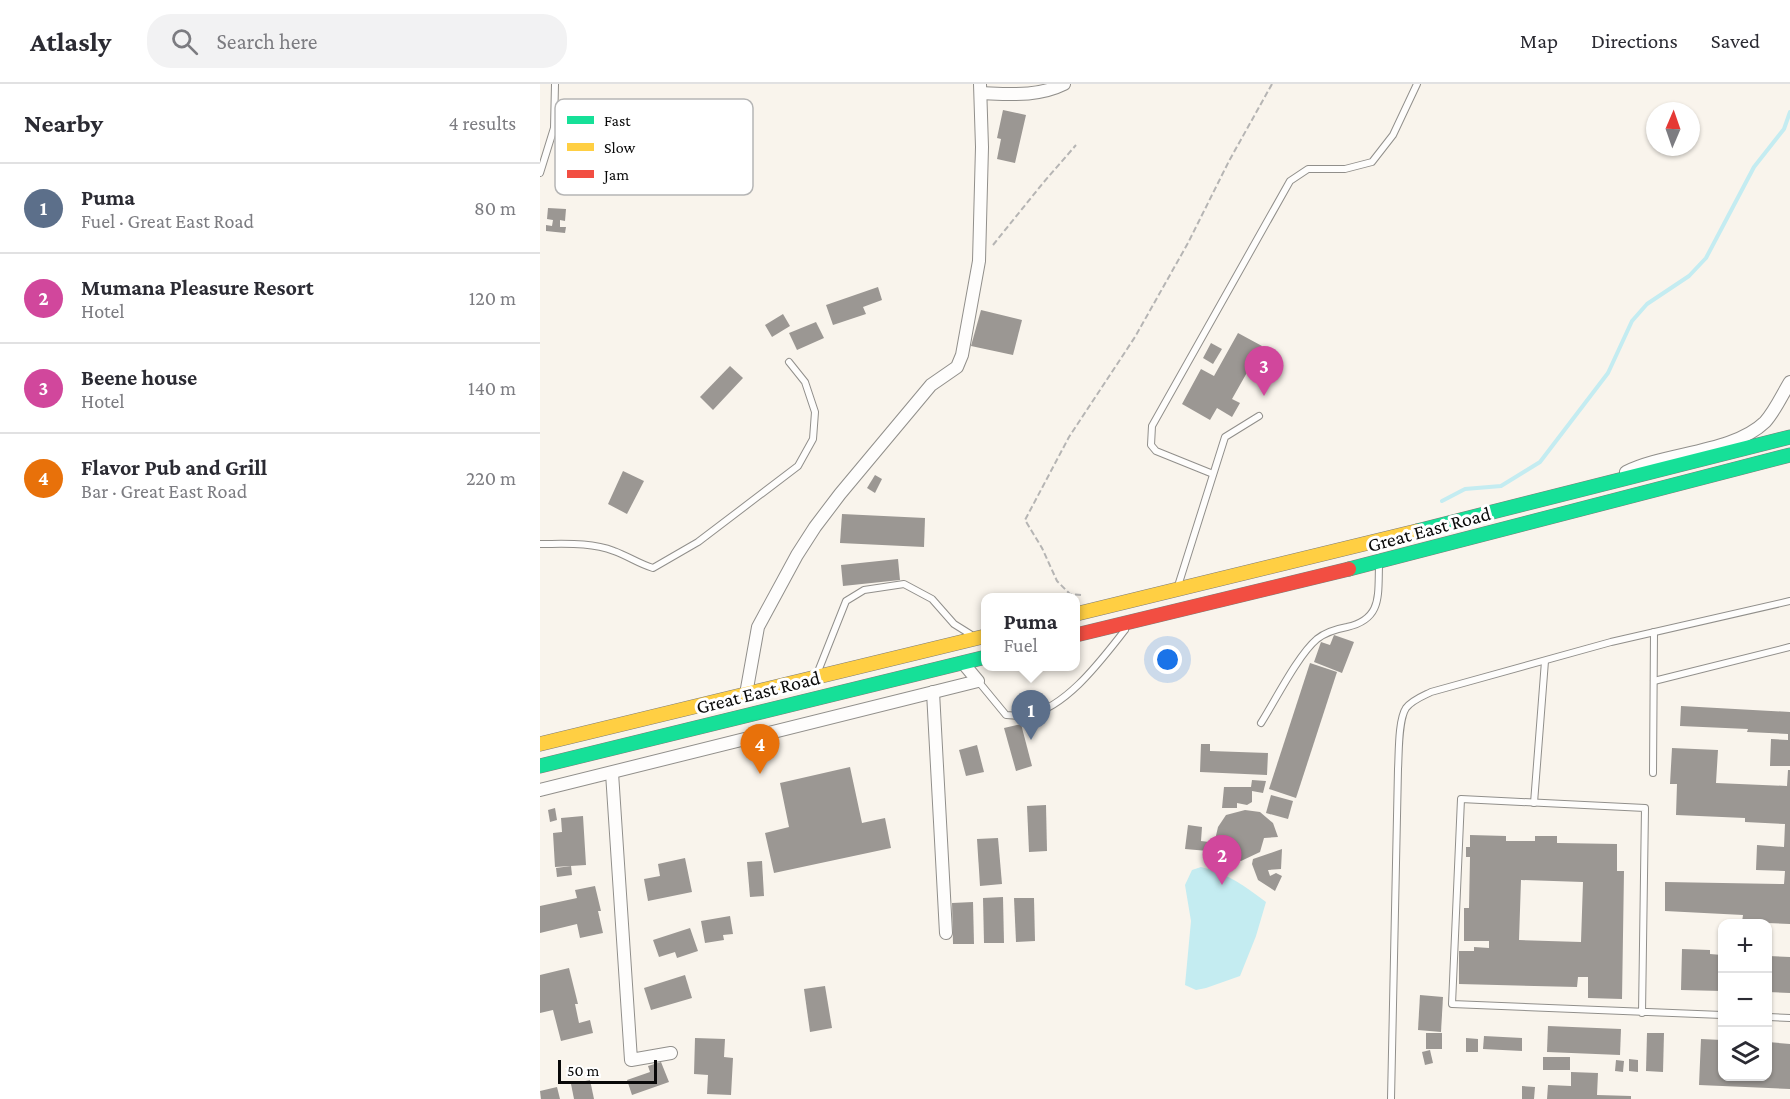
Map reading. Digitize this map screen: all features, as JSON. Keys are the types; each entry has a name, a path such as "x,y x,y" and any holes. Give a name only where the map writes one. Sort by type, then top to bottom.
{"main road":[{"name":"Great East Road","path":"1080,613 1790,437"},
{"name":"Great East Road","path":"1080,634 1379,562 1790,455"},
{"name":"Great East Road","path":"540,744 981,637"},
{"name":"Great East Road","path":"540,766 981,658"}],"street":[{"path":"746,694 758,627 782,579 815,527 931,385 957,368 962,355 980,261 981,88 1021,95 1053,89 1064,84"},
{"path":"1598,486 1642,464 1705,449 1748,435 1766,421 1790,382"},
{"path":"540,790 978,681 963,663"},
{"path":"933,692 946,933"},
{"path":"612,773 631,1060 671,1053"}],"lane":[{"path":"540,173 554,128 555,84"},
{"path":"1213,474 1156,451 1151,445 1152,426 1290,181 1308,169 1345,169 1372,162 1393,135 1417,84"},
{"path":"540,543 585,544 615,551 637,563 653,568 698,542 798,466 813,439 815,412 805,382 789,362"},
{"path":"1177,589 1225,436 1259,416"},
{"path":"1261,723 1294,668 1316,640 1330,631 1360,624 1371,616 1377,601 1379,562"},
{"path":"816,677 846,600 864,590 904,584 932,599 954,624 981,637"},
{"path":"1391,1099 1398,769 1402,722 1406,708 1431,692 1654,632 1790,601"},
{"path":"978,681 1006,715 1028,716 1050,707 1089,675 1131,622"},
{"path":"1653,773 1654,632"},
{"path":"1654,681 1790,647"},
{"path":"1534,803 1545,661"},
{"path":"1642,1013 1645,808 1461,800 1452,1004 1642,1013 1718,1015"},
{"path":"1772,1017 1790,1018"}],"path":[{"path":"1069,593 1057,581 1042,548 1025,520 1069,437 1135,337 1188,243 1229,161 1272,84"},
{"path":"980,261 1042,183 1076,145"},
{"path":"1080,595 1085,595"}],"water":[{"path":"1201,867 1235,881 1266,902 1256,936 1240,976 1196,990 1185,985 1191,921 1185,885 1192,870"}],"building":[{"path":"1003,110 1026,115 1015,163 997,159 1001,139 997,138"},
{"path":"548,208 566,209 565,221 560,220 560,227 566,227 565,233 546,231 546,225 552,226 553,220 547,219"},
{"path":"878,287 882,300 863,307 866,314 833,325 826,305"},
{"path":"981,310 1022,320 1013,355 971,346"},
{"path":"783,314 790,326 772,337 765,325"},
{"path":"816,322 824,338 797,350 789,333"},
{"path":"1238,333 1262,346 1232,399 1240,403 1232,417 1217,408 1210,420 1182,404 1201,369 1214,376"},
{"path":"1211,343 1222,349 1213,364 1203,358"},
{"path":"730,366 743,378 713,410 700,397"},
{"path":"623,471 644,481 627,514 608,504"},
{"path":"875,475 882,479 875,493 867,488"},
{"path":"842,514 925,518 924,547 840,543"},
{"path":"898,559 900,580 843,586 841,565"},
{"path":"1334,635 1354,642 1342,673 1314,662 1321,642 1330,645"},
{"path":"1310,663 1337,672 1296,798 1269,789"},
{"path":"1681,706 1790,712 1790,766 1770,766 1771,739 1788,740 1788,734 1747,732 1748,729 1680,726"},
{"path":"1021,724 1032,766 1016,771 1004,728"},
{"path":"1201,744 1210,744 1210,751 1268,753 1267,775 1200,772"},
{"path":"977,745 984,772 966,776 959,750"},
{"path":"1672,748 1718,750 1716,783 1787,786 1788,770 1790,770 1790,924 1772,923 1772,919 1742,919 1743,915 1665,911 1665,882 1784,884 1785,871 1756,870 1757,845 1784,847 1785,824 1745,822 1745,818 1676,815 1677,784 1670,784"},
{"path":"850,767 862,823 885,818 891,848 774,873 765,833 789,827 780,783"},
{"path":"1252,780 1266,781 1263,793 1252,791 1252,802 1247,805 1237,803 1237,808 1222,808 1224,787 1251,787"},
{"path":"1271,795 1293,801 1288,819 1266,813"},
{"path":"1046,805 1047,851 1029,852 1027,806"},
{"path":"555,808 557,820 550,822 548,810"},
{"path":"1245,810 1260,812 1273,823 1278,837 1264,838 1260,852 1241,861 1223,857 1215,840 1218,827 1226,815"},
{"path":"583,816 586,865 555,867 553,833 562,832 561,818"},
{"path":"1188,825 1202,827 1201,841 1209,842 1208,851 1185,849"},
{"path":"1470,835 1506,836 1506,841 1535,841 1535,836 1557,836 1557,843 1617,844 1617,871 1624,871 1622,999 1588,998 1588,977 1578,977 1577,987 1459,984 1459,951 1474,951 1474,947 1489,948 1489,941 1464,941 1464,908 1469,908 1470,857 1466,857 1466,847 1470,847","holes":["1521,880 1583,882 1581,942 1519,940"]},
{"path":"998,838 1002,884 980,886 977,839"},
{"path":"1282,849 1281,869 1268,870 1270,876 1276,873 1282,876 1275,891 1258,880 1252,864 1253,859"},
{"path":"685,858 692,892 648,901 644,879 660,876 658,864"},
{"path":"762,861 764,896 750,897 747,862"},
{"path":"571,866 572,875 557,877 556,868"},
{"path":"595,886 603,933 580,938 577,924 540,933 540,906 577,898 575,890"},
{"path":"1003,897 1004,943 984,943 983,898"},
{"path":"1014,898 1034,898 1035,941 1016,942"},
{"path":"973,902 974,944 953,944 952,903"},
{"path":"730,916 733,934 723,935 724,940 705,943 701,921"},
{"path":"690,928 698,951 677,958 675,952 659,957 653,940"},
{"path":"1682,949 1710,950 1710,954 1718,955 1718,991 1681,990"},
{"path":"1772,956 1790,957 1790,993 1772,992"},
{"path":"569,968 578,1004 575,1004 579,1023 590,1020 593,1033 561,1041 553,1010 540,1013 540,975"},
{"path":"685,975 692,998 651,1010 644,988"},
{"path":"825,986 832,1028 810,1032 804,989"},
{"path":"1420,995 1443,997 1441,1032 1418,1030"},
{"path":"1548,1026 1621,1029 1620,1055 1547,1052"},
{"path":"1426,1033 1442,1033 1442,1049 1426,1049"},
{"path":"1647,1033 1664,1033 1663,1072 1646,1071"},
{"path":"1484,1036 1522,1038 1522,1051 1483,1049"},
{"path":"695,1038 725,1039 724,1057 733,1058 731,1095 707,1094 708,1075 694,1074"},
{"path":"1466,1038 1478,1039 1478,1052 1466,1052"},
{"path":"1701,1039 1718,1040 1718,1081 1772,1081 1772,1042 1790,1044 1790,1089 1699,1085"},
{"path":"1430,1050 1433,1063 1425,1065 1422,1052"},
{"path":"1543,1057 1570,1057 1570,1070 1543,1070"},
{"path":"1629,1059 1638,1060 1638,1072 1629,1071"},
{"path":"1616,1060 1624,1061 1623,1072 1615,1071"},
{"path":"661,1062 669,1082 632,1095 627,1080 650,1072 648,1066"},
{"path":"1571,1072 1598,1073 1597,1095 1631,1096 1631,1099 1547,1099 1548,1085 1571,1086"},
{"path":"590,1080 594,1099 574,1099 571,1084"},
{"path":"1522,1086 1535,1087 1534,1099 1522,1099"},
{"path":"557,1087 560,1099 541,1099 540,1091"}],"waterway":[{"path":"1442,501 1465,489 1501,486 1540,462 1608,373 1632,321 1647,304 1689,276 1706,258 1754,167 1784,129 1790,112"}],"traffic: fast":[{"path":"1417,531 1790,437"},
{"path":"1349,569 1790,455"},
{"path":"540,766 981,658"}],"traffic: slow":[{"path":"1080,613 1417,531"},
{"path":"540,744 981,637"}],"traffic: jam":[{"path":"1080,634 1349,569"}],"place":[{"name":"Beene house","path":"1264,396"},
{"name":"Puma","path":"1031,740"},
{"name":"Flavor Pub and Grill","path":"760,774"},
{"name":"Mumana Pleasure Resort","path":"1222,885"}]}
